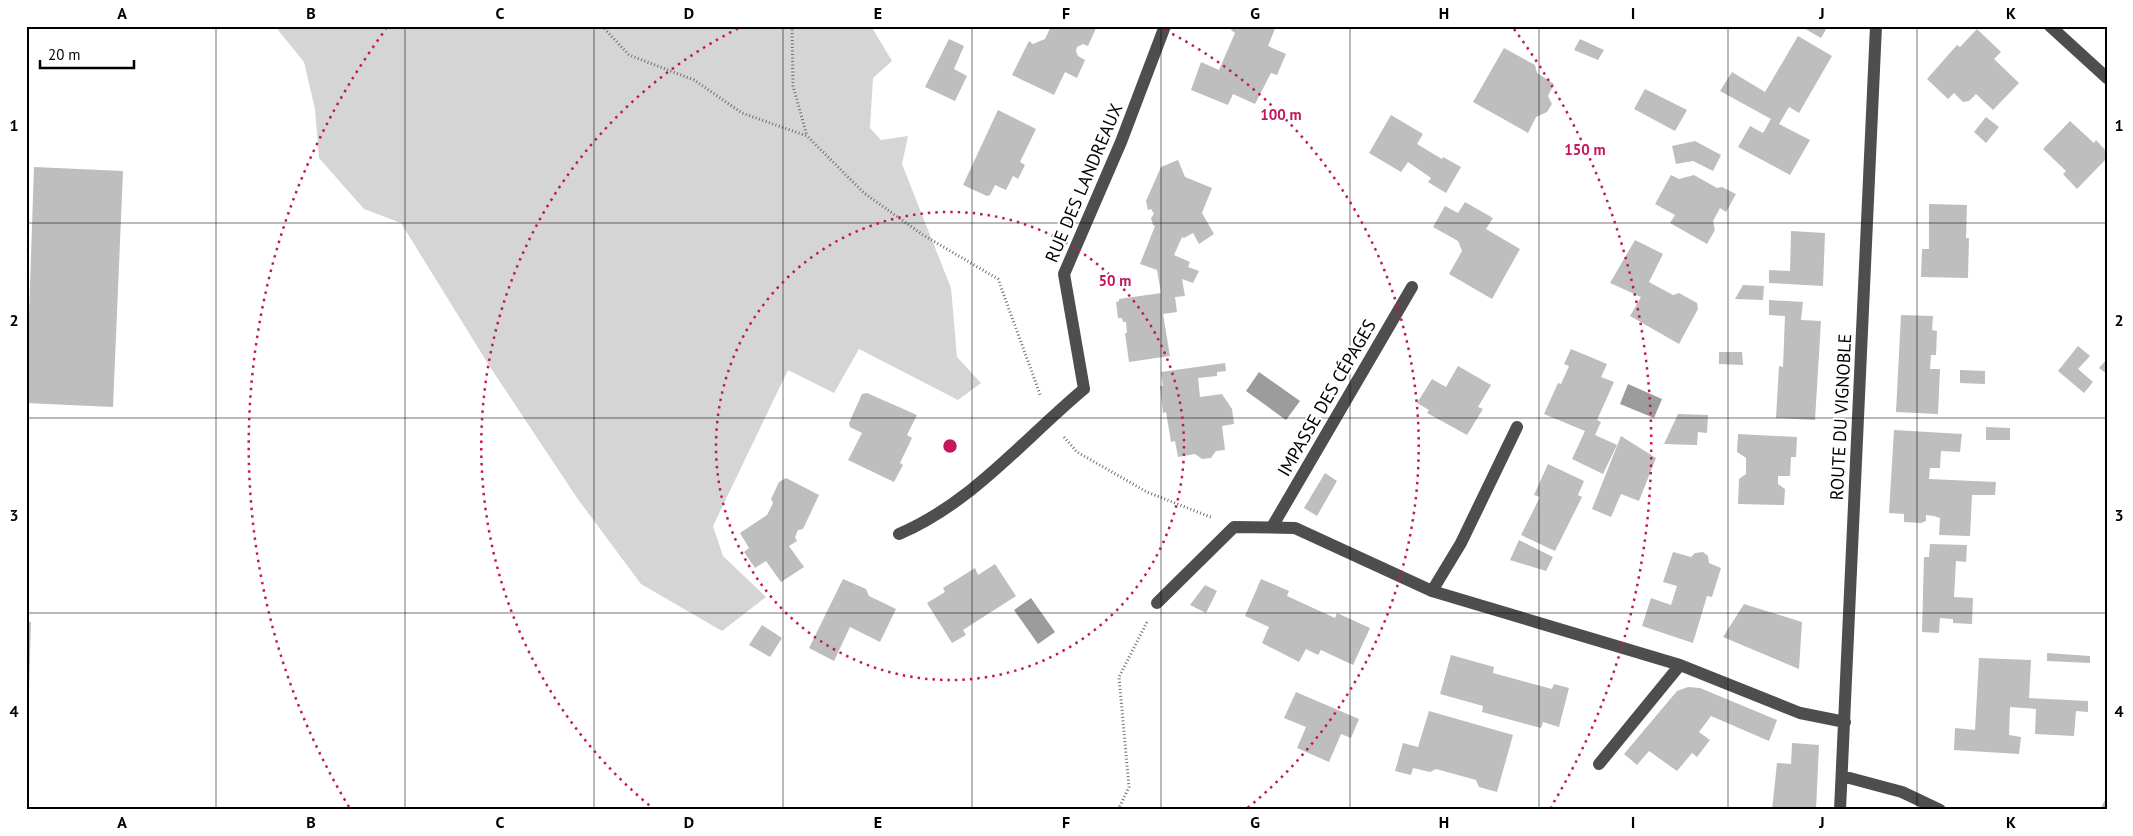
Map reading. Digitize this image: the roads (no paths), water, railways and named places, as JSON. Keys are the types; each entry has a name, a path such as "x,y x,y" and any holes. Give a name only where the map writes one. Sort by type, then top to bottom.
{"street":[{"name":"RUE DES LANDREAUX","path":"899,534 921,525 987,478 1049,418 1084,389 1064,274 1121,142 1166,26"},
{"name":"ROUTE DU VIGNOBLE","path":"1840,810 1876,26"},
{"path":"2050,26 2107,78"},
{"name":"IMPASSE DES CÉPAGES","path":"1272,527 1412,287"},
{"path":"1432,591 1460,543 1517,427"},
{"path":"1157,603 1234,527 1295,528 1432,591 1680,665 1800,713 1845,722"},
{"path":"1599,764 1680,665"},
{"path":"1842,776 1902,792 1940,810"}]}
